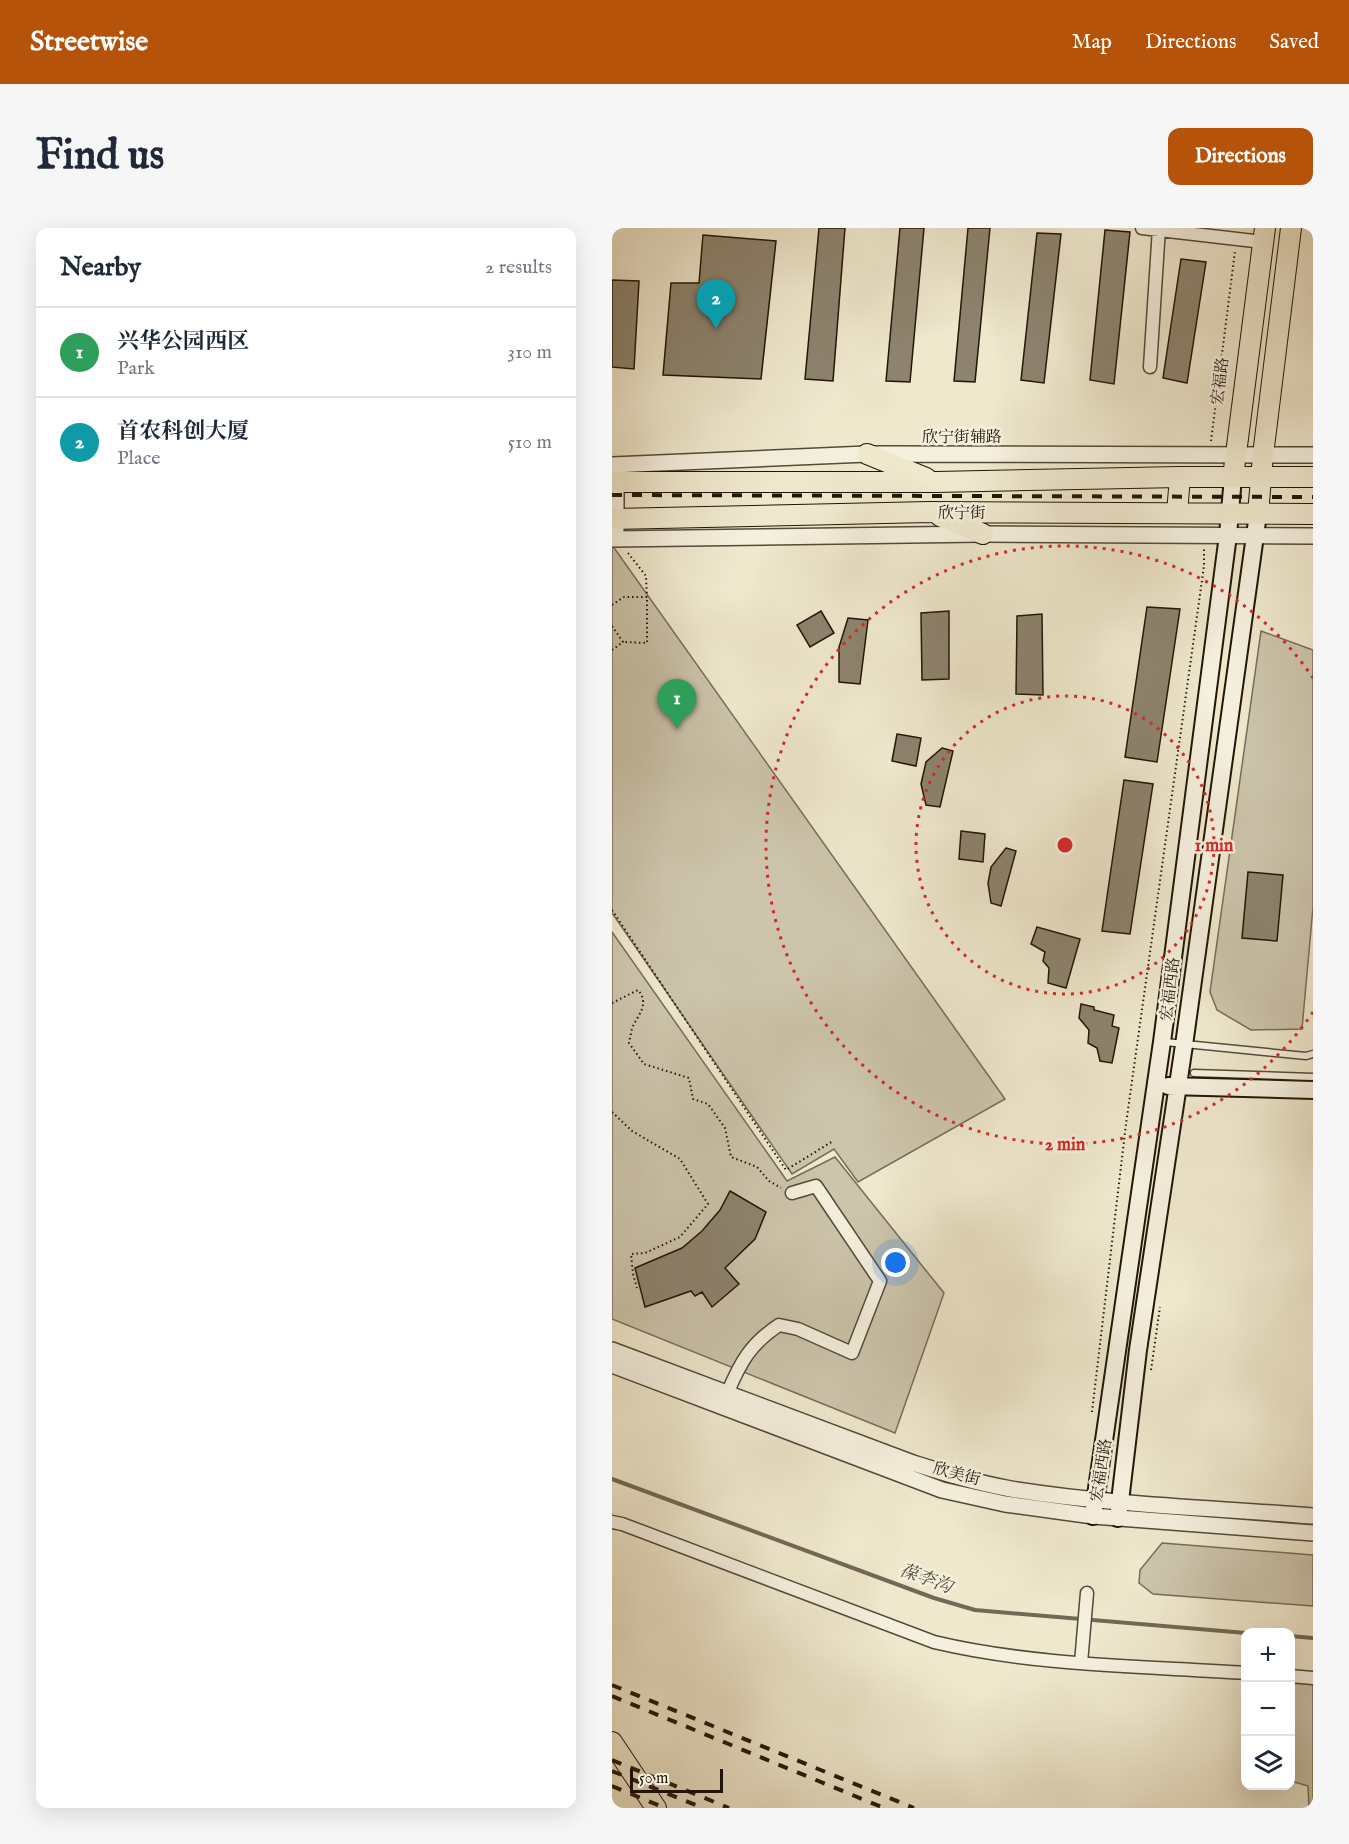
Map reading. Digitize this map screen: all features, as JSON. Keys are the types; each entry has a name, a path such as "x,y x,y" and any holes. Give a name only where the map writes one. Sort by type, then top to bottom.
{"main road":[{"path":"1258,514 1291,228"},
{"name":"宏福路","path":"1233,477 1234,455 1264,235"},
{"path":"1249,345 1260,354 1267,355 1276,349"},
{"path":"867,454 936,482"},
{"name":"欣宁街","path":"614,474 936,482 1313,477"},
{"path":"1177,513 1180,477"},
{"name":"宏福西路","path":"1094,1508 1162,1042 1228,535 1233,477"},
{"path":"929,512 983,534"},
{"name":"欣宁街","path":"614,519 929,512 1313,514"},
{"name":"宏福西路","path":"1119,1510 1140,1339 1184,1045 1258,514"},
{"path":"1155,1085 1313,1090"},
{"path":"612,1742 656,1808"}],"street":[{"path":"1142,228 1236,238 1264,235"},
{"path":"1150,368 1159,229"},
{"name":"欣宁街辅路","path":"614,474 867,454 1313,455"},
{"path":"614,474 614,538 983,534 1313,536"},
{"path":"727,1394 739,1365 762,1336 779,1325 798,1329 852,1353 880,1281 816,1186 792,1193"},
{"name":"欣美街","path":"612,1350 913,1463 963,1479 1094,1508"},
{"name":"欣美街","path":"612,1365 942,1490 1005,1504 1119,1510 1313,1533"},
{"name":"欣美街","path":"1119,1510 1313,1516"},
{"path":"612,1522 933,1642 980,1653 1035,1660 1082,1658 1241,1673"},
{"path":"1082,1658 1087,1594"},
{"path":"1295,1676 1313,1678"}],"lane":[{"path":"1162,1042 1306,1056 1313,1054"},
{"path":"1194,1073 1313,1077"}],"path":[{"name":"宏福路","path":"1209,455 1236,238"},
{"name":"宏福西路","path":"1092,1416 1126,1124 1204,566 1203,535"},
{"path":"612,650 623,642 648,643 646,576 614,538"},
{"path":"612,605 624,597 647,597"},
{"path":"612,626 623,642"},
{"path":"612,910 786,1170 832,1141"},
{"path":"612,1003 638,990 642,995 643,1010 632,1028 629,1043 644,1064 689,1078 693,1099 708,1104 725,1128 731,1158 757,1167 769,1181 792,1193"},
{"path":"612,1113 632,1131 680,1158 708,1204 680,1237 645,1252 631,1254 637,1288"}],"shaded area":[{"path":"612,545 1005,1099 858,1182 834,1149 792,1174 612,913"},
{"path":"1261,631 1313,650 1313,907 1302,1029 1251,1030 1217,1010 1210,992"},
{"path":"612,932 787,1181 835,1157 944,1293 895,1433 612,1319"},
{"path":"1162,1543 1313,1555 1313,1606 1153,1594 1139,1583 1140,1570"},
{"path":"1295,1679 1313,1681 1313,1808 1309,1808 1308,1786 1295,1782"}],"building":[{"path":"819,228 845,228 833,381 805,379"},
{"path":"900,228 924,228 910,382 886,381"},
{"path":"968,228 990,228 975,382 954,381"},
{"path":"1105,230 1130,232 1114,384 1090,380"},
{"path":"1037,233 1061,234 1044,383 1021,380"},
{"path":"703,235 776,241 761,379 663,375 671,283 699,283"},
{"path":"1181,259 1206,262 1187,383 1163,378"},
{"path":"612,280 639,281 634,369 612,367"},
{"path":"1147,607 1180,609 1157,762 1125,757"},
{"path":"821,611 834,633 810,647 797,625"},
{"path":"949,611 949,679 922,680 921,613"},
{"path":"1042,614 1043,695 1016,694 1017,616"},
{"path":"848,618 868,620 860,684 839,682 839,647"},
{"path":"897,734 921,738 916,766 892,761"},
{"path":"942,748 953,751 940,807 926,805 921,784 926,762"},
{"path":"1124,780 1153,784 1130,934 1102,931"},
{"path":"961,831 985,834 983,862 959,859"},
{"path":"1006,848 1016,851 1001,906 991,903 988,883 991,867"},
{"path":"1248,872 1283,875 1277,941 1242,938"},
{"path":"1037,927 1080,939 1066,988 1048,983 1049,968 1043,961 1045,952 1031,944"},
{"path":"1081,1004 1114,1015 1112,1026 1119,1028 1112,1063 1100,1061 1097,1048 1088,1043 1089,1030 1079,1018"},
{"path":"730,1191 766,1212 755,1239 725,1268 739,1284 712,1307 702,1292 695,1296 691,1291 645,1307 635,1268 682,1248 702,1231 720,1210"}],"waterway":[{"name":"葆李沟","path":"612,1479 934,1598 975,1610 1241,1633"},
{"name":"葆李沟","path":"1295,1636 1313,1638"}],"railway":[{"path":"612,495 1313,497"},
{"path":"612,1685 914,1808"},
{"path":"612,1696 884,1808"},
{"path":"612,1760 729,1808"},
{"path":"612,1771 703,1808"},
{"path":"612,1786 665,1808"}],"place":[{"name":"首农科创大厦","path":"716,329"},
{"name":"兴华公园西区","path":"677,729"}]}
